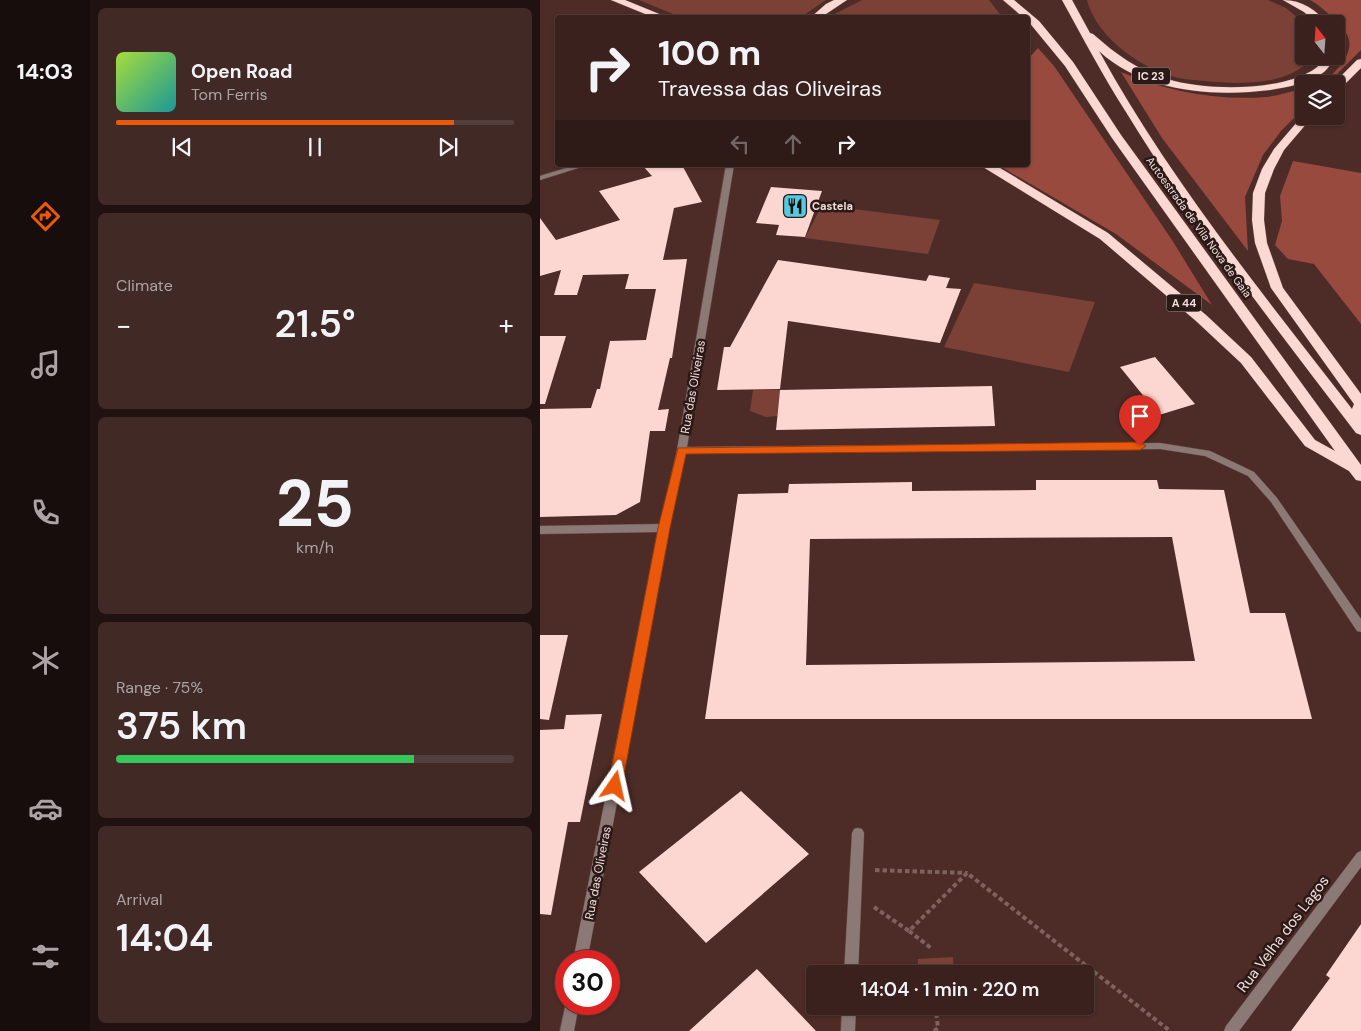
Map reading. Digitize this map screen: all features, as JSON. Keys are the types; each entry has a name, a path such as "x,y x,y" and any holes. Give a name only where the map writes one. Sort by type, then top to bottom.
{"highway":[{"path":"616,0 657,15"},
{"path":"818,15 829,6 842,0"},
{"name":"Autoestrada de Vila Nova de Gaia","path":"1067,0 1100,64 1206,224 1357,425"},
{"path":"1288,0 1313,15"},
{"name":"Autoestrada de Vila Nova de Gaia","path":"1013,8 1024,15"},
{"name":"Autoestrada de Vila Nova de Gaia","path":"1030,19 1036,23 1070,64 1116,136 1176,221 1359,473"},
{"name":"IC 23","path":"1080,26 1112,57 1136,70 1167,82 1209,88 1265,88 1289,84 1320,70 1326,65"},
{"path":"1345,78 1361,62"},
{"path":"1300,125 1279,149 1259,193 1258,220 1261,243 1277,288 1360,404 1357,425"},
{"name":"A 44","path":"990,167 1104,236 1201,318 1246,360 1310,443 1359,473"}],"street":[{"path":"540,178 577,167"},
{"name":"Rua das Oliveiras","path":"582,950 664,528 682,450 730,167"},
{"path":"682,450 1160,446 1207,453 1251,474 1274,500 1361,628"},
{"path":"540,530 664,528"},
{"path":"851,965 858,833"},
{"name":"Rua Velha dos Lagos","path":"1231,1031 1361,857"},
{"path":"567,1031 570,1015"},
{"path":"848,1031 849,1015"}],"path":[{"path":"856,869 967,873 1170,1031"},
{"path":"909,931 967,873"},
{"path":"855,893 931,948"},
{"path":"934,1031 938,1028 936,1015"}],"shaded area":[{"path":"639,0 826,0 804,15 676,15"},
{"path":"862,0 989,0 1000,15 833,15"},
{"path":"1087,0 1268,0 1286,8 1295,16 1295,65 1304,65 1288,75 1267,81 1234,83 1184,79 1154,69 1125,52 1101,28 1092,14"},
{"path":"1310,0 1361,0 1361,50 1336,75 1332,75 1340,65 1345,65 1345,58 1349,48 1348,37 1345,31 1345,15 1329,15"},
{"path":"1038,48 1054,66 1172,240 1212,305 1116,234 1001,167 1030,167 1030,57"},
{"path":"1121,72 1173,89 1210,96 1266,97 1295,91 1295,117 1281,131 1263,155 1245,197 1248,251 1162,138"},
{"path":"1293,161 1361,173 1361,324 1314,264 1288,259 1275,245 1282,221 1280,196"},
{"path":"822,205 940,220 928,254 805,238"},
{"path":"974,283 1095,302 1069,372 944,347"},
{"path":"753,390 780,390 777,416 766,417 750,411"},
{"path":"953,957 953,965 918,965 918,959"}],"building":[{"path":"644,167 683,167 702,202 674,208 663,260 687,259 672,358 670,358 658,410 669,409 665,431 650,431 640,502 616,515 540,517 540,409 591,408 597,389 600,389 610,341 646,340 656,289 625,289 629,274 583,275 577,295 554,295 561,270 540,276 540,218 556,240 620,220 599,191 652,176"},
{"path":"771,187 822,191 805,237 776,235 779,225 756,223"},
{"path":"778,260 926,281 929,275 950,278 946,288 961,289 940,343 788,321 780,389 717,390 724,347 730,347"},
{"path":"540,336 566,336 545,404 540,404"},
{"path":"1155,357 1195,404 1159,415 1120,367"},
{"path":"992,386 995,426 776,430 780,390"},
{"path":"1036,480 1157,480 1159,489 1224,490 1250,613 1285,613 1312,719 705,719 738,494 788,493 789,484 912,482 912,491 1036,490","holes":["1172,537 1195,661 806,665 810,539"]},
{"path":"540,635 568,635 549,720 540,719"},
{"path":"602,714 580,822 568,822 551,915 540,914 540,730 564,729 566,715"},
{"path":"741,791 809,854 706,943 639,872"},
{"path":"1361,924 1361,1031 1291,1031 1330,978 1326,975"},
{"path":"757,969 816,1031 689,1031"}],"place":[{"name":"Castela","path":"795,206"}],"route":[{"path":"615,786 664,528 682,450 1140,446"}]}
